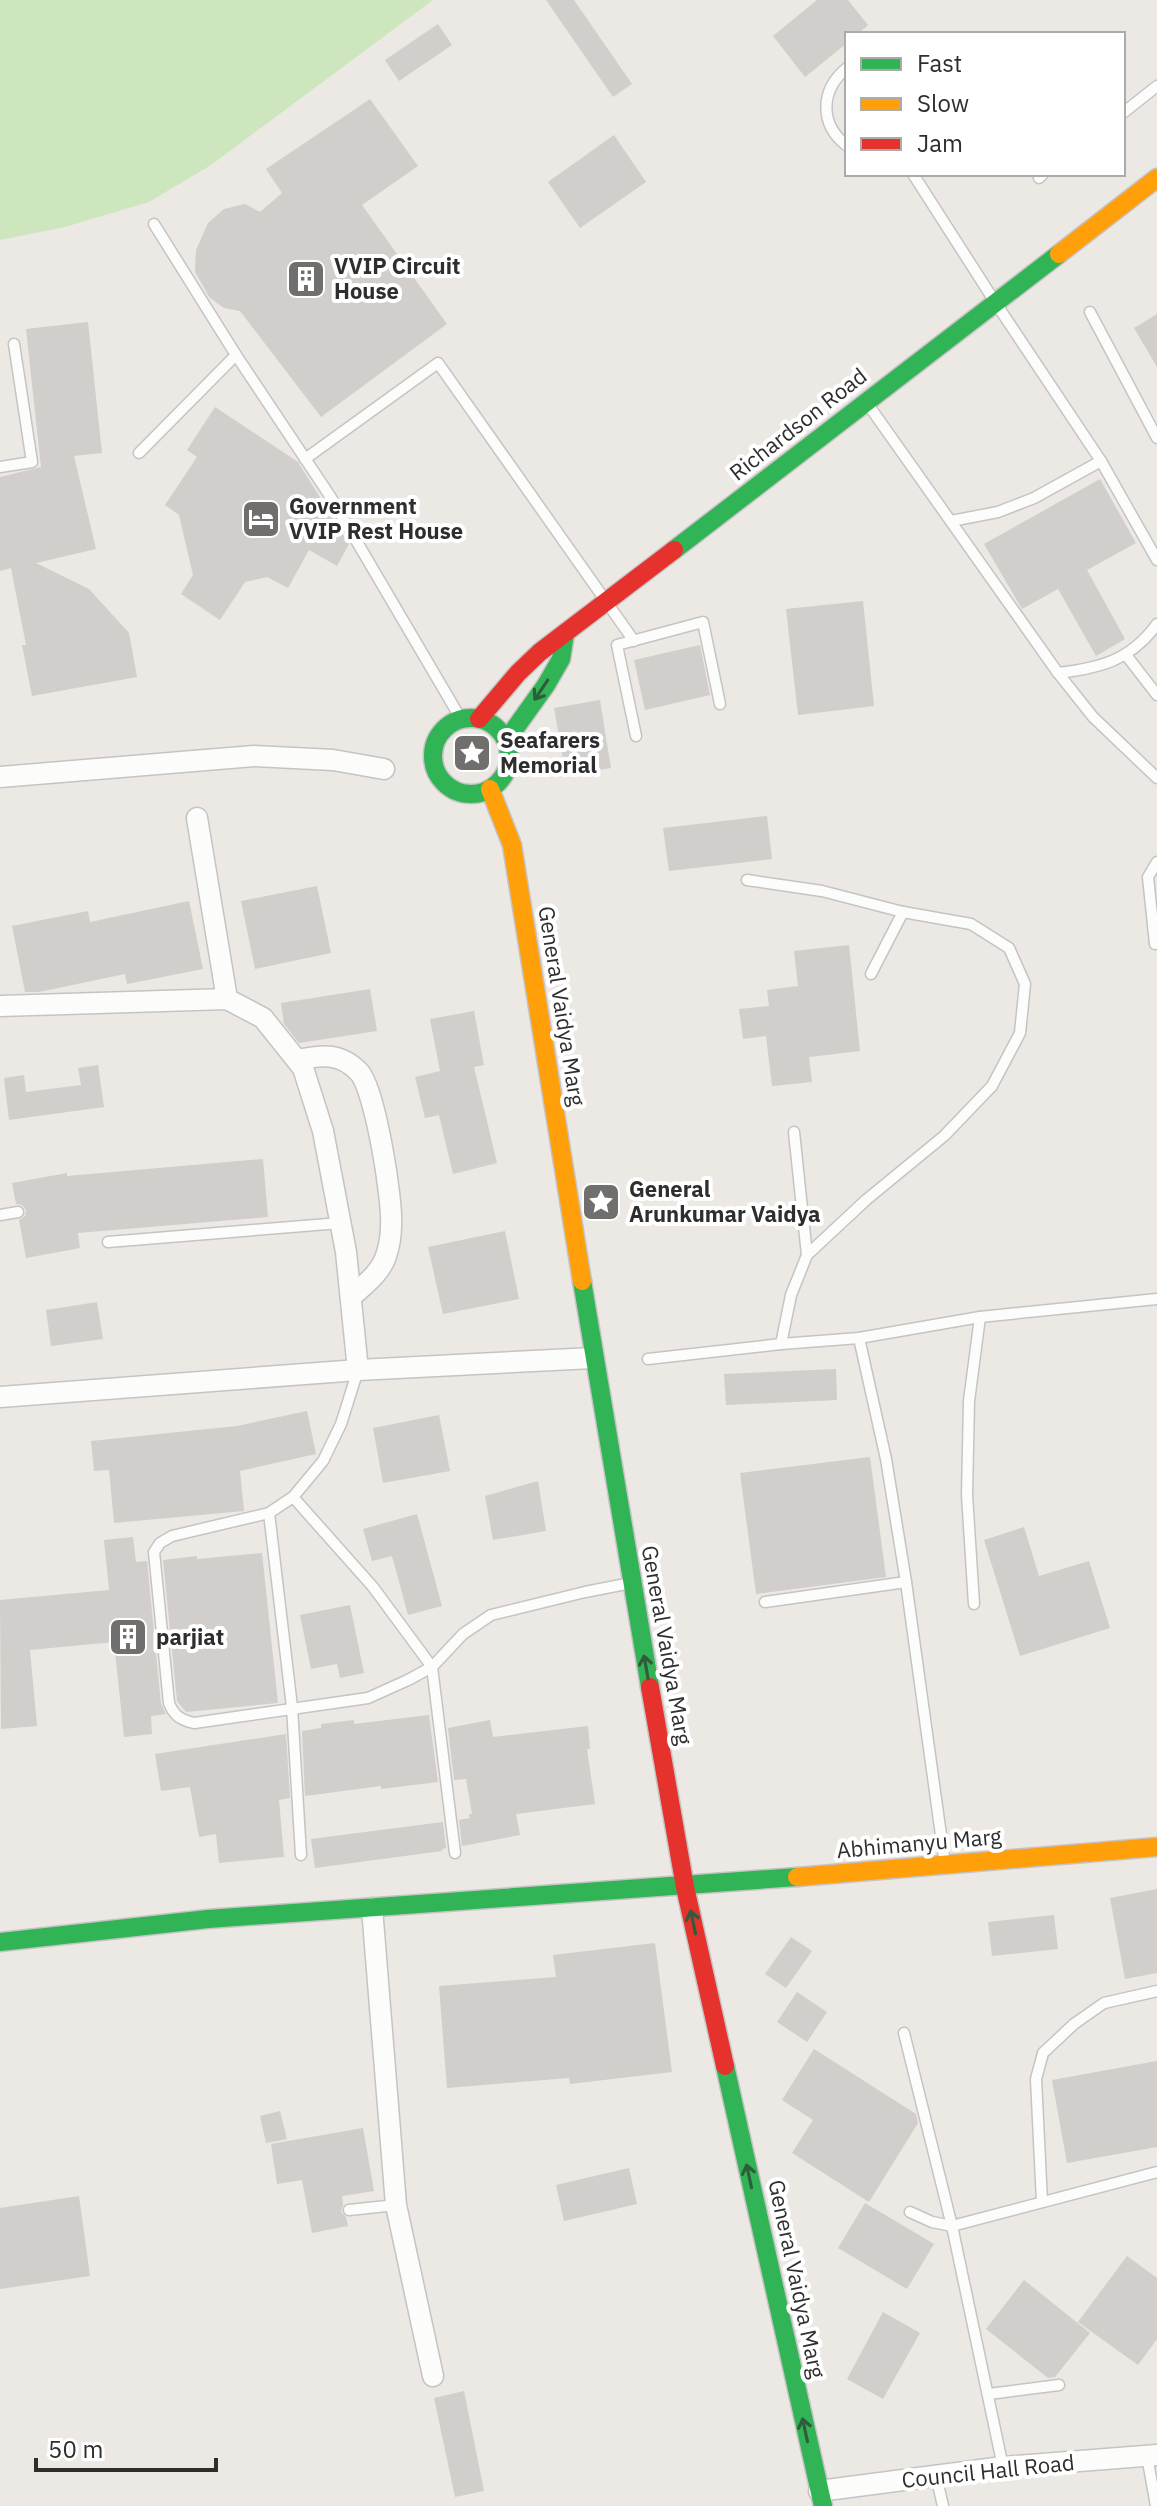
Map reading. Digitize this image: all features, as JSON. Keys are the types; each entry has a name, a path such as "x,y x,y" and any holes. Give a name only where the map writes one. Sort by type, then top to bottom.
{"street":[{"name":"Richardson Road","path":"470,719 546,645 565,634 1157,178"},
{"path":"506,741 561,659 565,634"},
{"path":"470,719 492,724 506,741 508,762 505,773 490,789 470,794 459,792 441,780 433,760 437,739 451,723 470,719"},
{"path":"0,777 254,756 333,760 384,769"},
{"name":"General Vaidya Marg","path":"490,789 512,845 593,1358 685,1887 821,2498"},
{"path":"197,818 227,999"},
{"path":"0,1006 227,999 263,1018 303,1068 323,1131 351,1297 358,1370"},
{"path":"297,1060 334,1055 361,1074 373,1101 392,1224 386,1256 374,1277 351,1297"},
{"path":"0,1397 358,1370 593,1358"},
{"name":"Abhimanyu Marg","path":"0,1942 208,1919 685,1887 1157,1847"},
{"path":"372,1908 396,2205 433,2376"},
{"name":"Council Hall Road","path":"821,2498 1003,2467 1152,2455"}],"lane":[{"path":"845,70 830,86 825,112 835,136 845,144"},
{"path":"1125,111 1157,86"},
{"path":"914,176 1101,461 1157,560"},
{"path":"154,224 470,719"},
{"path":"1090,312 1157,438"},
{"path":"0,467 32,462 14,344"},
{"path":"139,453 236,355"},
{"path":"305,459 438,363 634,641"},
{"path":"866,401 1058,673 1093,717 1157,778"},
{"path":"951,521 998,512 1034,498 1101,461"},
{"path":"636,736 617,645 703,622 720,704"},
{"path":"1058,673 1092,669 1126,655 1157,624"},
{"path":"1126,655 1157,695"},
{"path":"1155,944 1148,877 1157,862"},
{"path":"747,880 822,891 903,912 971,924 1009,948 1025,984 1020,1033 992,1086 944,1136 866,1200 807,1255 791,1295 781,1344"},
{"path":"871,974 903,912"},
{"path":"794,1132 807,1255"},
{"path":"0,1215 18,1212"},
{"path":"108,1242 340,1223"},
{"path":"648,1359 859,1338 980,1317 1157,1299"},
{"path":"974,1604 967,1495 969,1401 980,1317"},
{"path":"859,1338 886,1459 945,1865"},
{"path":"358,1370 341,1424 323,1461 293,1497 269,1513 172,1536 160,1543 154,1552 169,1703 172,1712 182,1720 194,1723 368,1698 432,1667 463,1634 491,1615 631,1583"},
{"path":"293,1497 373,1587 432,1667 455,1853"},
{"path":"269,1513 292,1707 301,1855"},
{"path":"765,1602 906,1582"},
{"path":"1042,2202 1036,2079 1043,2053 1074,2024 1104,2003 1157,1991"},
{"path":"904,2033 952,2226 1003,2467"},
{"path":"910,2212 932,2222 952,2226 1157,2172"},
{"path":"349,2210 396,2205"},
{"path":"989,2394 1059,2385"},
{"path":"1152,2455 1156,2506"},
{"path":"936,2476 943,2506"}],"green space":[{"path":"0,0 433,0 211,165 149,202 65,227 0,240"}],"building":[{"path":"546,0 574,0 632,84 613,97"},
{"path":"817,0 848,0 868,25 860,32 845,32 845,45 805,77 773,36"},
{"path":"438,24 452,45 399,81 385,60"},
{"name":"VVIP Circuit House","path":"370,99 418,166 362,205 447,324 321,417 240,311 224,308 210,298 195,272 196,250 208,223 224,209 245,204 260,212 282,193 266,169"},
{"path":"614,135 646,182 580,228 548,182"},
{"path":"1157,314 1157,367 1134,328"},
{"path":"88,322 102,453 74,456 96,549 36,563 89,589 129,633 137,677 32,696 11,568 0,571 0,477 41,467 26,329"},
{"name":"Government VVIP Rest House","path":"215,407 298,462 349,544 337,566 309,550 288,588 267,577 245,582 220,620 181,594 193,575 179,515 165,505 197,457 187,450"},
{"path":"1100,479 1136,543 1087,570 1125,639 1096,656 1058,589 1022,609 984,544"},
{"path":"863,601 874,706 798,715 786,609"},
{"path":"700,645 710,695 645,710 634,660"},
{"path":"600,700 611,768 566,776 554,708"},
{"path":"767,816 772,859 669,871 663,828"},
{"path":"317,886 331,953 255,969 241,901"},
{"path":"189,901 203,969 127,984 125,974 39,992 25,992 12,926 88,911 90,922"},
{"path":"849,945 860,1051 809,1057 812,1082 772,1086 766,1036 743,1039 739,1009 769,1006 767,990 798,986 794,951"},
{"path":"370,989 377,1031 299,1043 284,1024 281,1003"},
{"path":"474,1011 484,1065 474,1067 497,1163 453,1174 439,1115 425,1118 415,1077 440,1071 430,1019"},
{"path":"98,1065 104,1107 9,1120 4,1078 24,1075 26,1092 81,1085 78,1068"},
{"path":"263,1159 268,1217 78,1233 80,1248 26,1258 19,1220 25,1216 26,1210 16,1204 12,1183 67,1173 67,1176"},
{"path":"505,1231 519,1299 443,1314 428,1247"},
{"path":"97,1302 103,1339 51,1346 46,1310"},
{"path":"836,1369 837,1400 726,1405 724,1374"},
{"path":"307,1411 316,1454 240,1471 244,1511 114,1523 109,1470 94,1471 91,1441 237,1426"},
{"path":"439,1415 450,1471 383,1483 373,1428"},
{"path":"870,1457 886,1577 756,1594 740,1473"},
{"path":"538,1481 546,1531 493,1540 485,1496"},
{"path":"417,1514 442,1606 408,1615 392,1556 372,1561 363,1529"},
{"path":"1024,1527 1039,1576 1089,1561 1110,1628 1020,1656 984,1540"},
{"path":"133,1537 136,1562 147,1561 161,1704 166,1714 151,1716 152,1734 124,1737 114,1642 30,1650 37,1726 1,1729 0,1600 109,1590 104,1540"},
{"path":"262,1553 278,1703 186,1712 177,1701 163,1560"},
{"path":"350,1605 364,1673 340,1678 337,1664 311,1669 300,1615"},
{"path":"429,1715 438,1782 305,1796 302,1731 321,1728 321,1724 354,1720 354,1724"},
{"path":"490,1720 493,1737 588,1726 590,1749 587,1749 595,1804 516,1814 520,1835 462,1846 459,1820 470,1818 469,1814 472,1814 466,1779 454,1780 448,1728"},
{"path":"286,1734 290,1798 279,1800 284,1857 219,1863 216,1834 199,1837 190,1787 161,1791 155,1754"},
{"path":"443,1822 446,1848 442,1851 315,1868 311,1839"},
{"path":"1157,1889 1157,1973 1125,1979 1110,1898"},
{"path":"1054,1915 1058,1949 992,1956 988,1922"},
{"path":"791,1937 812,1951 786,1988 765,1974"},
{"path":"655,1943 672,2072 570,2084 569,2078 447,2088 439,1986 556,1977 553,1955"},
{"path":"797,1992 827,2012 807,2042 777,2022"},
{"path":"814,2049 916,2114 918,2123 869,2202 792,2153 813,2120 782,2100"},
{"path":"1157,2061 1157,2147 1067,2163 1052,2080"},
{"path":"280,2111 287,2139 266,2143 260,2116"},
{"path":"363,2128 374,2191 342,2196 341,2212 348,2226 312,2233 302,2180 277,2184 271,2144"},
{"path":"629,2168 637,2204 564,2221 556,2185"},
{"path":"79,2196 90,2276 0,2289 0,2208"},
{"path":"865,2203 934,2244 907,2289 838,2248"},
{"path":"1127,2256 1157,2278 1157,2339 1138,2365 1078,2322"},
{"path":"1024,2280 1090,2333 1055,2377 1048,2378 986,2329"},
{"path":"883,2312 920,2333 883,2399 847,2379"},
{"path":"464,2391 484,2491 455,2497 434,2398"}],"traffic: fast":[{"path":"674,550 1059,254"},
{"path":"506,741 561,659 565,634"},
{"path":"471,718 485,721 498,729 506,742 509,756 506,770 498,783 485,791 471,794 457,791 444,783 436,770 433,756 436,742 444,729 457,721 471,718"},
{"path":"582,1281 650,1687"},
{"path":"0,1942 208,1919 797,1877"},
{"path":"725,2066 823,2506"}],"traffic: slow":[{"path":"1059,254 1157,178"},
{"path":"490,789 512,845 582,1281"},
{"path":"797,1877 1157,1847"}],"traffic: jam":[{"path":"479,719 540,652 674,550"},
{"path":"650,1687 685,1887 725,2066"}],"place":[{"name":"VVIP Circuit House","path":"306,279"},
{"name":"Government VVIP Rest House","path":"261,519"},
{"name":"Seafarers Memorial","path":"472,753"},
{"name":"General Arunkumar Vaidya","path":"601,1202"},
{"name":"parjiat","path":"128,1637"}]}
